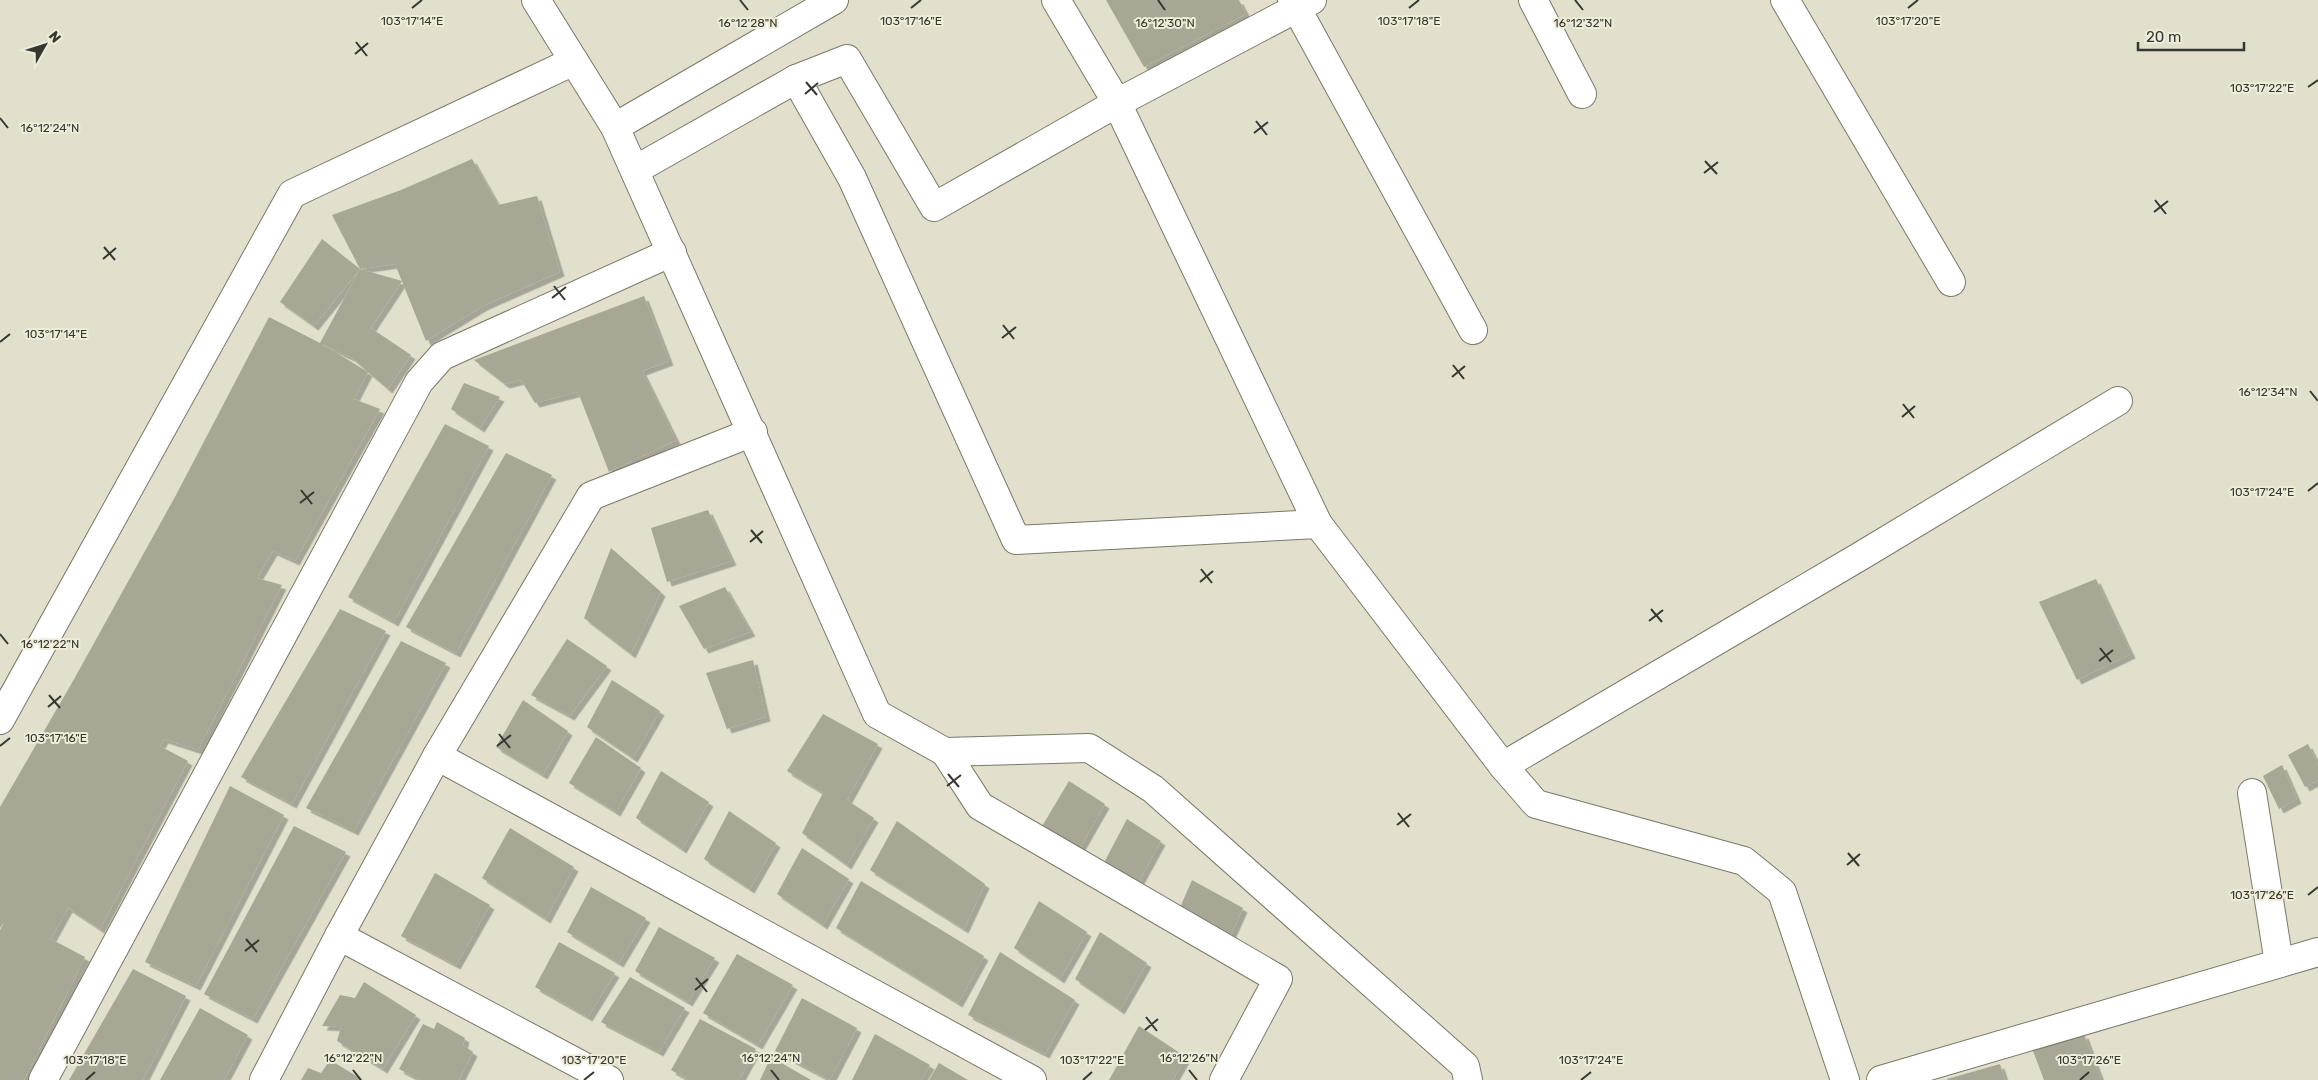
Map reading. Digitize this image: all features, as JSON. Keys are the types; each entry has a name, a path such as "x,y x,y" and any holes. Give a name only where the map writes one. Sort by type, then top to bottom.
{"street":[{"path":"536,0 616,127 877,714 945,752 980,806 1278,979 1224,1080"},
{"path":"616,127 834,0"},
{"path":"1056,0 1117,104 1318,524 1503,766 1536,804 1744,861 1782,892 1845,1080"},
{"path":"1533,0 1582,94"},
{"path":"1785,0 1951,282"},
{"path":"635,170 796,79 847,58 934,207 1300,3 1473,330"},
{"path":"0,720 292,194 574,61"},
{"path":"796,79 852,178 1016,540 1318,524"},
{"path":"43,1080 419,382 442,356 672,252"},
{"path":"1503,766 1859,557 2118,401"},
{"path":"264,1080 339,936 437,756 591,496 753,432"},
{"path":"945,752 1089,748 1153,789 1465,1066 1468,1080"},
{"path":"437,756 1032,1080"},
{"path":"2252,793 2279,963"},
{"path":"339,936 609,1080"},
{"path":"1882,1080 2318,952"}],"building":[{"path":"1106,0 1239,0 1246,14 1144,67"},
{"path":"472,159 498,205 537,196 560,272 483,306 426,341 395,264 360,269 332,215 401,190"},
{"path":"322,239 360,269 314,326 280,302"},
{"path":"360,269 402,281 371,328 411,355 388,389 368,372 354,399 380,409 295,561 273,551 257,578 282,585 198,750 164,739 160,746 188,761 100,929 68,908 51,939 85,957 24,1080 0,1080 0,930 4,922 0,928 0,807 73,681 176,495 269,317 320,343","holes":["322,344 352,358 368,372"]},
{"path":"644,296 669,361 642,371 676,440 609,472 578,392 535,403 521,380 505,384 474,360"},
{"path":"464,383 500,397 480,428 451,409"},
{"path":"445,424 489,446 394,622 348,597"},
{"path":"506,453 552,475 456,653 406,627"},
{"path":"708,510 732,561 667,582 651,528"},
{"path":"611,548 661,592 631,654 584,618"},
{"path":"2096,579 2131,654 2077,680 2039,602"},
{"path":"725,587 751,632 704,649 679,606"},
{"path":"340,609 386,631 292,804 241,777"},
{"path":"567,639 607,666 570,716 531,695"},
{"path":"401,641 446,663 354,831 306,808"},
{"path":"753,660 766,717 727,729 706,673"},
{"path":"612,680 660,711 633,758 587,727"},
{"path":"523,700 568,731 543,775 496,747"},
{"path":"823,714 878,744 847,800 874,818 847,865 802,833 823,793 787,771"},
{"path":"596,737 641,768 616,812 569,783"},
{"path":"2308,744 2318,765 2318,780 2305,787 2288,755"},
{"path":"2282,765 2297,799 2279,809 2263,776"},
{"path":"661,771 709,802 682,849 636,818"},
{"path":"1069,781 1105,804 1073,860 1038,833"},
{"path":"230,786 284,815 196,986 145,962"},
{"path":"729,811 776,843 750,889 704,859"},
{"path":"1127,819 1161,841 1132,894 1098,874"},
{"path":"897,821 985,884 964,929 870,870"},
{"path":"294,826 346,852 253,1019 204,994"},
{"path":"510,828 574,867 546,919 482,878"},
{"path":"802,848 849,879 823,925 777,894"},
{"path":"435,873 490,905 456,965 401,936"},
{"path":"1192,880 1243,908 1225,948 1175,919"},
{"path":"861,881 984,956 958,1003 836,928"},
{"path":"591,887 646,918 619,963 567,932"},
{"path":"1039,901 1087,932 1060,979 1014,948"},
{"path":"659,927 715,958 688,1002 635,971"},
{"path":"1100,932 1147,963 1120,1010 1075,979"},
{"path":"559,942 615,973 588,1017 535,987"},
{"path":"1000,952 1075,1000 1045,1054 968,1015"},
{"path":"737,954 793,985 758,1045 703,1013"},
{"path":"133,969 186,996 143,1080 69,1080"},
{"path":"630,977 685,1008 659,1052 601,1022"},
{"path":"364,982 416,1015 383,1069 337,1041 341,1027 322,1026 340,995 355,998"},
{"path":"802,998 857,1028 830,1080 775,1051"},
{"path":"200,1008 248,1035 224,1080 160,1080"},
{"path":"700,1019 756,1049 739,1080 689,1080 671,1070"},
{"path":"437,1022 465,1038 463,1045 473,1052 459,1080 420,1080 399,1069 423,1024 434,1029"},
{"path":"1139,1026 1186,1057 1173,1080 1109,1080"},
{"path":"875,1034 930,1065 921,1080 852,1080"},
{"path":"2084,1034 2101,1080 2044,1080 2033,1051"},
{"path":"771,1057 811,1080 760,1080"},
{"path":"330,1060 363,1080 301,1080 308,1068 321,1073"},
{"path":"939,1063 968,1080 929,1080"},
{"path":"2000,1064 2005,1080 1947,1080 1947,1079"}]}
